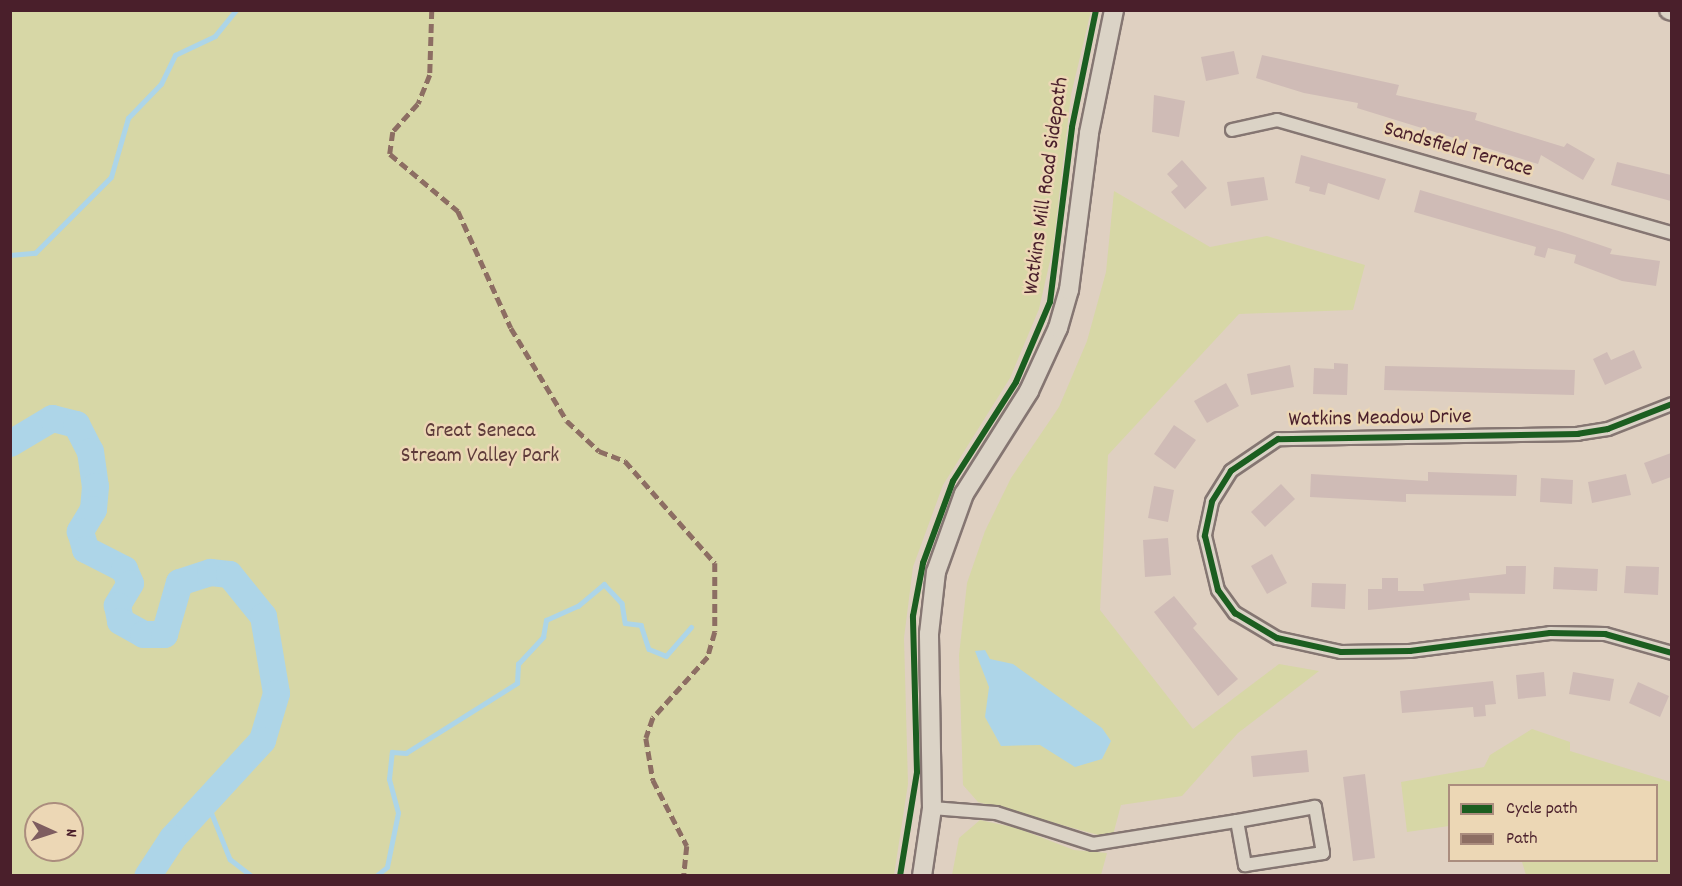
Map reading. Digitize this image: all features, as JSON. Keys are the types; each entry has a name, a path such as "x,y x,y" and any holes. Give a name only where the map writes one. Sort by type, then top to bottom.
{"street":[{"path":"922,876 932,807 929,634 936,572 964,494 1029,391 1058,328 1069,290 1089,134 1114,10"},
{"path":"1111,30 1119,10"},
{"name":"Sandsfield Terrace","path":"1232,130 1277,120 1671,233"},
{"name":"Watkins Meadow Drive","path":"1671,404 1608,429 1578,434 1278,439 1231,471 1212,502 1205,536 1218,590 1235,613 1277,638 1341,652 1410,651 1550,633 1605,634 1671,653"},
{"path":"932,807 996,813 1093,844 1315,807 1323,853 1245,865 1236,821"}],"green space":[{"name":"Great Seneca Stream Valley Park","path":"10,11 1091,11 1071,95 1053,248 1039,309 1010,378 943,485 913,567 904,638 908,784 894,875 11,875"},
{"path":"1114,191 1210,247 1267,236 1365,265 1353,310 1239,314 1108,455 1100,610 1193,729 1279,664 1319,671 1238,733 1182,796 1121,805 1113,835 1102,836 978,802 963,785 959,655 967,583 985,531 1011,478 1059,407 1087,341 1106,272"},
{"path":"1532,729 1570,742 1570,751 1671,782 1671,875 1526,875 1522,862 1658,862 1658,784 1448,784 1448,826 1407,832 1401,782 1484,767 1490,755"},
{"path":"980,820 1017,828 1074,850 1107,853 1101,875 952,875 959,838"}],"water":[{"path":"985,650 990,659 1013,664 1102,728 1111,741 1102,759 1075,767 1040,745 1001,746 985,717 989,687 975,651"}],"building":[{"path":"1234,51 1239,74 1206,81 1201,57"},
{"path":"1262,55 1399,85 1396,95 1477,113 1475,120 1564,147 1567,143 1595,159 1583,180 1541,155 1538,164 1357,108 1358,103 1304,93 1256,78"},
{"path":"1154,95 1185,101 1179,137 1152,132"},
{"path":"1301,155 1386,179 1379,200 1328,183 1325,195 1309,191 1310,187 1295,183"},
{"path":"1182,160 1207,188 1185,209 1171,192 1178,186 1167,174"},
{"path":"1617,162 1671,175 1671,201 1611,185"},
{"path":"1264,177 1268,200 1231,206 1227,182"},
{"path":"1420,190 1562,232 1612,249 1610,254 1660,261 1656,286 1622,281 1574,263 1576,255 1548,248 1545,258 1534,255 1536,247 1414,212"},
{"path":"1634,350 1642,368 1605,385 1593,359 1607,352 1611,360"},
{"path":"1334,363 1348,364 1347,395 1313,394 1314,368 1334,369"},
{"path":"1290,365 1294,387 1251,395 1247,374"},
{"path":"1385,366 1575,370 1574,395 1384,390"},
{"path":"1226,383 1239,406 1207,423 1194,401"},
{"path":"1174,425 1196,440 1175,469 1154,454"},
{"path":"1671,453 1671,477 1652,484 1644,463"},
{"path":"1428,472 1517,475 1516,496 1406,494 1406,502 1310,497 1311,474 1428,481"},
{"path":"1626,474 1631,495 1592,503 1588,482"},
{"path":"1541,478 1573,480 1572,504 1540,502"},
{"path":"1281,484 1295,499 1265,527 1251,512"},
{"path":"1154,486 1174,490 1168,522 1148,518"},
{"path":"1168,538 1171,575 1145,577 1143,540"},
{"path":"1272,554 1287,583 1267,594 1251,566"},
{"path":"1506,566 1526,566 1525,594 1469,593 1470,600 1368,610 1368,589 1382,589 1382,578 1398,578 1398,591 1424,591 1423,584 1506,574"},
{"path":"1626,566 1659,567 1658,595 1624,593"},
{"path":"1554,567 1598,569 1597,591 1553,589"},
{"path":"1312,583 1346,584 1345,609 1311,607"},
{"path":"1174,596 1197,624 1193,628 1238,679 1218,696 1154,612"},
{"path":"1544,672 1546,696 1518,699 1516,675"},
{"path":"1573,672 1614,679 1610,701 1569,694"},
{"path":"1493,681 1496,704 1485,705 1486,716 1474,717 1473,707 1402,713 1400,691"},
{"path":"1638,682 1669,696 1660,717 1629,703"},
{"path":"1307,750 1309,772 1253,777 1251,756"},
{"path":"1365,774 1375,858 1353,861 1343,777"}],"waterway":[{"path":"10,255 35,253 111,177 128,118 161,84 175,55 215,36 236,10"},
{"path":"10,443 52,418 76,424 90,451 95,486 93,509 80,531 85,549 124,569 130,583 117,605 120,621 143,634 164,634 179,582 210,572 229,574 263,616 276,693 262,740 172,838 147,876"},
{"path":"376,876 387,867 398,813 389,779 392,752 406,753 517,683 518,664 543,637 546,620 578,606 604,584 622,603 625,623 641,625 649,649 666,656 691,627"},
{"path":"206,799 230,859 252,876"}],"marked path":[{"path":"432,10 430,75 418,104 393,132 390,154 458,211 511,328 567,421 599,451 625,461 715,563 715,632 708,657 653,718 646,738 653,780 687,846 684,876"}],"cycle path":[{"name":"Watkins Mill Road Sidepath","path":"900,876 917,772 913,616 923,563 953,481 1016,382 1050,302 1072,127 1096,10"},
{"path":"1672,404 1608,429 1578,434 1278,439 1231,471 1212,502 1205,536 1218,590 1235,613 1277,638 1341,652 1410,651 1550,633 1605,634 1672,653"}]}
